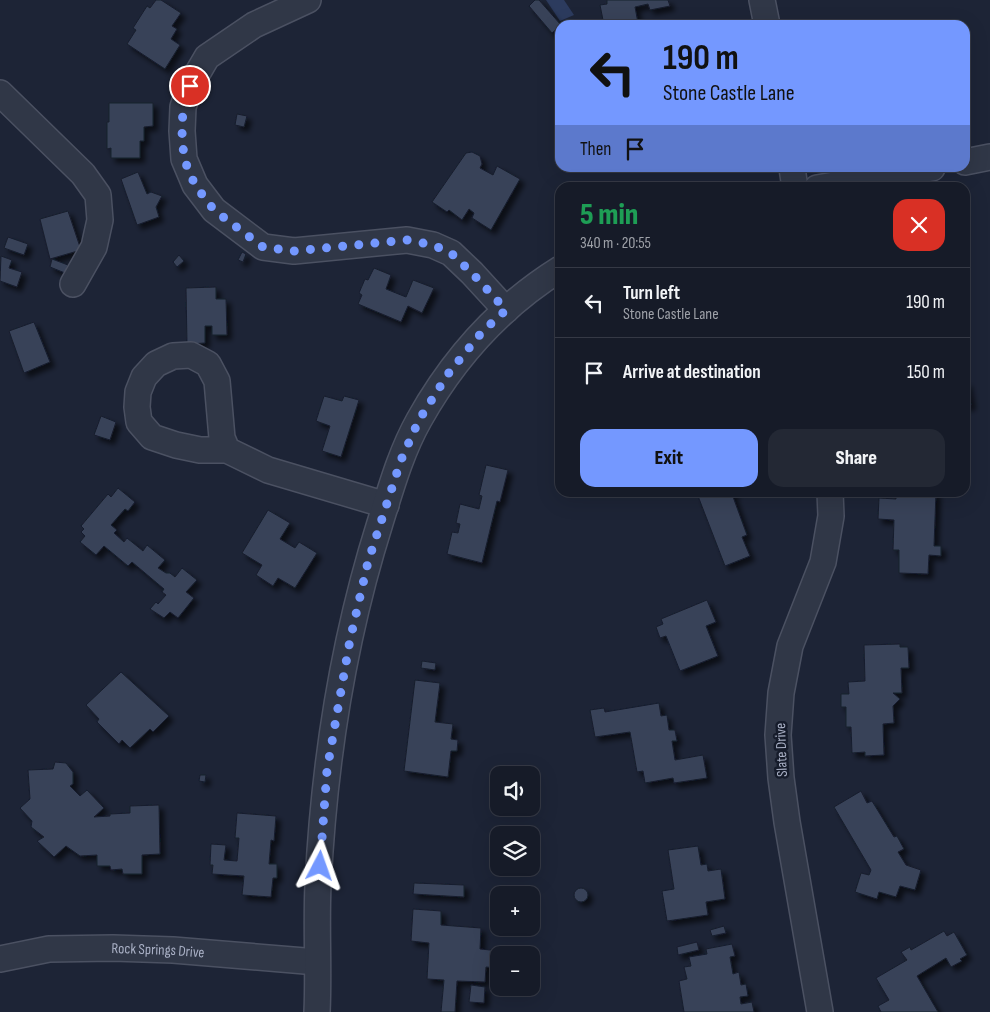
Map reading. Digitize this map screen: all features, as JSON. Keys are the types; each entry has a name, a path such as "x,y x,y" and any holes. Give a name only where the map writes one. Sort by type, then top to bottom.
{"street":[{"path":"308,0 254,26 207,57 194,78 183,107 182,132 184,159 195,185 214,210 263,247 294,251 407,240 433,245 451,253 506,310"},
{"path":"762,0 766,20"},
{"path":"0,94 83,174 98,195 100,220 94,247 74,284"},
{"path":"970,161 990,158"},
{"path":"852,182 909,172"},
{"path":"317,1012 318,885 327,770 350,640 368,562 386,505 401,460 419,420 448,374 482,332 506,310 555,272"},
{"path":"227,450 268,470 386,505"},
{"name":"Slate Drive","path":"820,1012 787,822 778,735 781,693 790,646 823,562 831,516 830,497"},
{"name":"Rock Springs Drive","path":"0,959 49,949 113,948 173,950 317,962"}],"water":[{"path":"546,0 564,0 574,15 559,20"}],"building":[{"path":"156,0 161,0 181,13 172,26 177,29 171,39 180,45 165,69 127,44 136,30 133,28 147,6 150,8"},
{"path":"535,0 539,0 557,20 555,20 555,30 552,33 529,6"},
{"path":"607,0 668,0 670,6 650,10 648,4 635,7 637,20 603,20 600,5 607,4"},
{"path":"109,103 153,103 153,126 144,127 144,141 140,141 140,158 111,158 111,148 107,149"},
{"path":"237,114 247,116 244,127 235,125"},
{"path":"472,152 480,156 482,164 480,168 493,175 497,166 520,179 491,230 472,218 474,213 469,209 462,220 449,210 447,212 432,202 466,153"},
{"path":"138,172 147,194 151,192 162,196 156,207 159,217 137,225 121,179"},
{"path":"68,211 81,250 50,259 40,219"},
{"path":"8,237 28,244 24,255 4,248"},
{"path":"242,252 246,254 243,262 238,260"},
{"path":"179,255 184,261 177,267 173,262"},
{"path":"1,256 12,260 9,268 22,272 17,287 0,281"},
{"path":"52,259 68,265 65,273 50,267"},
{"path":"374,268 391,275 386,289 406,297 413,280 434,288 422,313 408,306 401,322 358,304 362,295 359,293 365,279 368,280"},
{"path":"216,287 216,299 226,299 227,335 212,335 212,326 205,326 205,343 187,344 186,288"},
{"path":"34,322 50,362 24,373 9,331"},
{"path":"324,396 342,401 344,396 359,400 341,457 322,451 330,426 316,421"},
{"path":"101,416 116,422 110,440 94,435"},
{"path":"486,465 508,470 500,502 497,501 482,563 447,554 452,532 458,533 460,524 456,523 460,504 479,509 482,496 479,495"},
{"path":"118,488 135,502 128,511 125,509 111,525 117,530 114,533 124,542 127,538 143,551 147,545 165,560 158,568 166,573 170,573 175,577 182,568 197,580 186,592 194,598 178,618 170,612 164,618 150,609 156,602 158,604 166,595 162,592 164,589 132,562 128,566 104,546 96,555 80,542 85,536 81,532 84,529 81,526 108,494 111,497"},
{"path":"698,497 733,497 747,535 742,537 750,556 725,566"},
{"path":"896,497 936,497 934,546 941,546 941,556 929,555 928,574 899,573 899,550 893,550 894,520 878,519 879,498 896,499"},
{"path":"268,510 290,523 280,539 295,548 299,542 317,553 295,588 278,578 273,586 256,575 262,565 242,553"},
{"path":"707,600 716,622 706,626 718,656 680,671 666,636 660,638 656,627 663,624 661,619"},
{"path":"900,644 900,647 908,647 909,668 901,668 902,693 893,693 900,699 893,706 894,723 883,724 884,755 865,756 865,752 852,753 851,727 846,727 846,707 841,707 841,694 849,694 848,682 865,681 864,645"},
{"path":"422,661 436,663 435,670 421,668"},
{"path":"121,672 169,716 153,732 150,729 130,748 122,740 119,744 97,722 99,719 86,705"},
{"path":"415,680 440,683 435,722 453,724 451,739 458,740 457,751 451,751 448,777 404,771"},
{"path":"659,703 661,716 667,715 669,730 675,730 677,741 672,741 675,760 703,755 707,778 674,783 673,778 645,783 643,771 637,772 630,732 595,737 590,710 604,708 605,712"},
{"path":"55,762 66,763 73,772 73,784 70,786 80,796 87,790 104,808 94,817 130,813 130,806 159,805 160,854 142,855 142,874 123,874 122,869 111,870 110,866 97,866 97,855 80,856 66,846 54,857 37,841 44,837 31,827 32,821 20,808 30,799 28,770 53,769"},
{"path":"200,775 206,775 205,782 199,781"},
{"path":"861,791 867,803 872,801 894,837 897,836 904,849 898,852 906,865 921,870 915,890 900,886 896,897 879,892 877,899 855,892 861,873 869,875 871,870 834,807"},
{"path":"237,813 276,816 274,841 271,840 269,864 277,864 277,878 273,878 271,897 242,895 244,876 212,874 213,865 210,865 211,844 226,845 224,860 237,861 239,838 235,838"},
{"path":"698,846 701,865 707,864 708,871 721,869 725,899 706,902 708,915 667,921 662,891 674,889 668,850"},
{"path":"414,883 464,885 464,897 413,894"},
{"path":"581,888 586,890 588,895 586,900 581,902 576,900 574,895 576,890"},
{"path":"413,909 441,911 441,925 481,928 480,949 490,950 490,967 486,967 485,982 457,981 455,1012 441,1012 444,980 427,979 429,943 411,941"},
{"path":"724,926 726,933 712,936 710,930"},
{"path":"944,931 947,936 954,932 967,955 960,959 962,961 951,967 946,958 917,976 938,1012 881,1012 878,1006 889,1000 876,978 907,960 901,952 910,947 911,950"},
{"path":"697,942 699,950 678,955 677,947"},
{"path":"732,944 735,956 730,957 733,974 739,972 741,985 746,984 748,996 740,997 741,1004 752,1002 754,1012 684,1012 679,981 687,979 684,967 691,966 689,957 707,954 706,949"},
{"path":"471,985 485,987 484,1003 469,1002"}],"route":[{"path":"190,86 183,107 182,132 184,159 195,185 214,210 263,247 294,251 407,240 433,245 451,253 506,310 482,332 448,374 419,420 401,460 368,562 350,640 327,770 320,866"}]}
